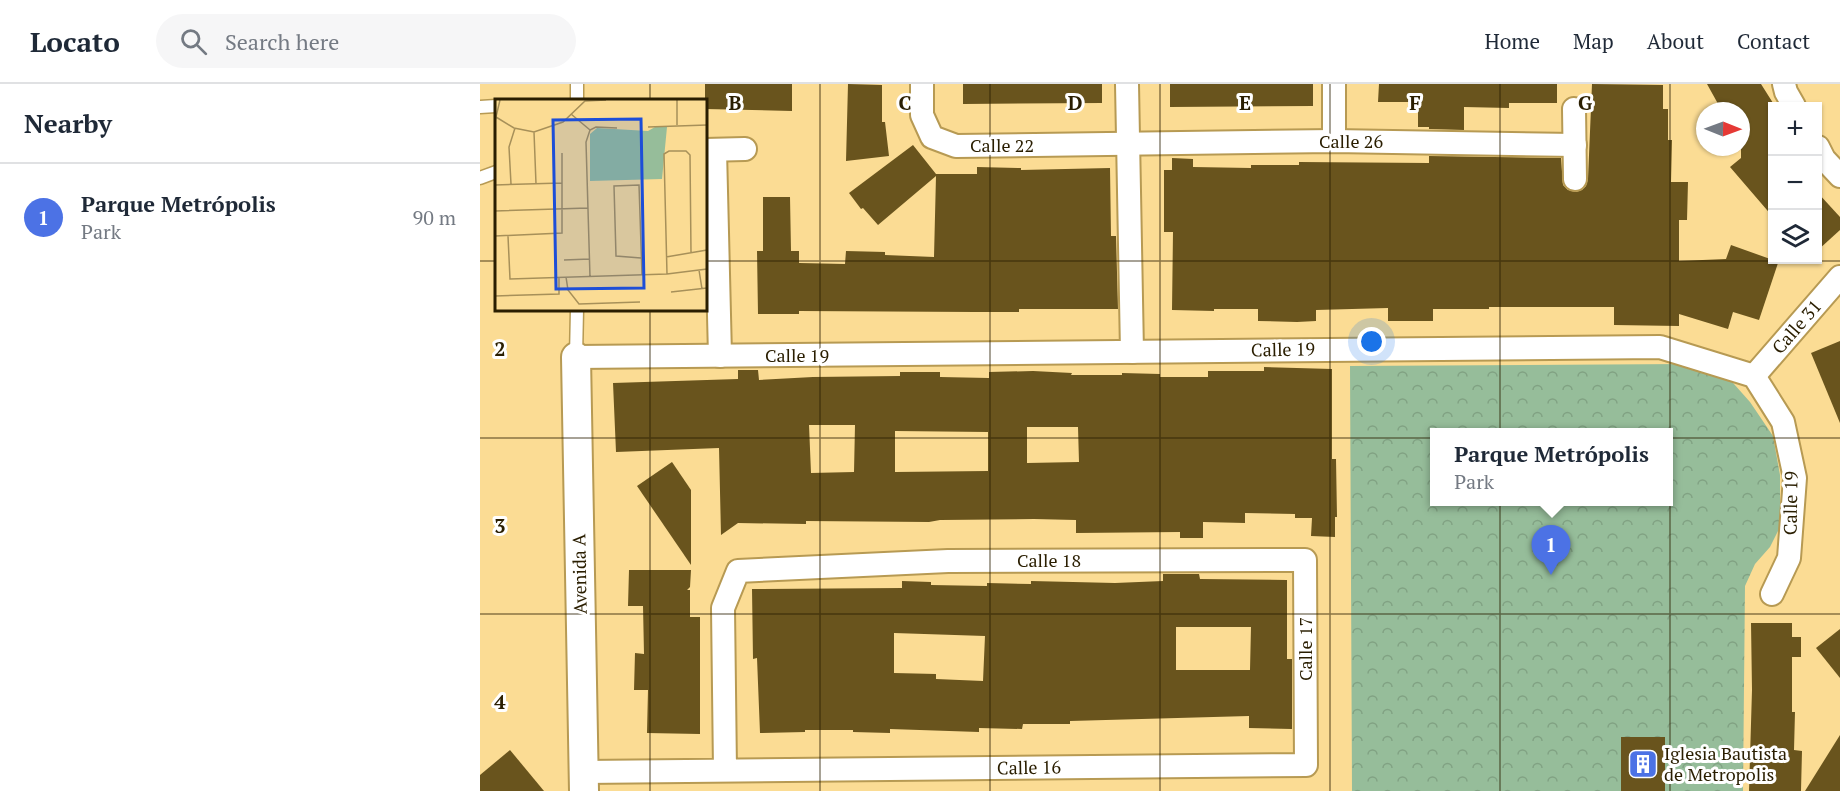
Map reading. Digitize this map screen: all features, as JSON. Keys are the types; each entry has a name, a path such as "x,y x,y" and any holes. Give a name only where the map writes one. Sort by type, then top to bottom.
{"street":[{"name":"Calle 22","path":"922,84 922,114 932,137 956,146 1128,145"},
{"path":"1127,84 1132,352"},
{"path":"1334,84 1334,141"},
{"path":"1784,84 1792,102"},
{"path":"1574,109 1575,179"},
{"name":"Calle 26","path":"1128,145 1334,141 1575,145"},
{"path":"720,356 710,150 745,149"},
{"path":"1822,155 1840,176"},
{"name":"Calle 31","path":"1754,376 1840,278"},
{"name":"Calle 19","path":"576,357 1660,347 1754,376 1783,422 1795,478 1790,558 1772,594"},
{"name":"Avenida A","path":"576,357 583,782"},
{"name":"Calle 18","path":"725,770 723,608 738,571 948,561 1305,560"},
{"name":"Calle 17","path":"1305,560 1306,739"},
{"name":"Calle 16","path":"725,770 1306,765 1306,739"},
{"path":"583,782 725,770"}],"lane":[{"path":"480,107 495,106"},
{"path":"480,178 495,172"},
{"path":"576,357 577,310"}],"green space":[{"path":"1684,364 1726,375 1750,402 1773,436 1780,475 1780,527 1770,547 1755,564 1745,586 1743,791 1352,791 1350,366"}],"building":[{"path":"705,84 792,84 792,111 706,109"},
{"path":"848,84 882,85 882,122 885,122 889,156 846,161"},
{"path":"963,84 1102,84 1102,103 963,104"},
{"path":"1170,84 1313,84 1313,106 1170,107"},
{"path":"1379,84 1557,84 1557,103 1509,103 1509,108 1464,107 1464,130 1429,129 1429,127 1418,127 1418,102 1378,102"},
{"path":"1592,84 1663,85 1663,109 1668,109 1668,140 1672,140 1671,182 1688,182 1687,220 1679,220 1679,261 1726,259 1731,245 1768,258 1768,264 1778,264 1759,320 1733,312 1728,329 1679,314 1679,326 1614,325 1614,307 1433,309 1433,321 1388,321 1388,308 1316,310 1316,321 1297,322 1258,321 1258,309 1172,310 1173,232 1164,232 1164,170 1172,170 1172,158 1193,159 1193,167 1251,168 1251,165 1299,165 1299,162 1429,163 1429,156 1561,158 1563,185 1568,190 1576,192 1582,190 1588,179"},
{"path":"1707,84 1761,84 1772,102 1768,102 1768,211 1730,167 1741,156 1750,156 1750,102 1717,102"},
{"path":"913,145 936,174 977,174 977,167 1021,168 1021,170 1110,168 1111,236 1116,236 1118,309 1019,309 1019,312 799,311 799,314 758,314 757,251 763,251 763,197 790,197 791,251 799,251 799,263 845,264 846,251 934,257 936,176 878,225 863,208 861,209 849,193"},
{"path":"1822,197 1840,217 1840,230 1822,246"},
{"path":"1840,341 1840,423 1811,353"},
{"path":"1264,367 1332,369 1332,459 1336,459 1335,537 1311,536 1312,518 1295,518 1295,514 1245,513 1245,523 1203,522 1203,538 1180,538 1180,532 1076,533 1076,520 1034,519 929,522 806,521 806,524 738,523 721,535 719,448 616,452 613,383 738,379 738,370 758,370 759,380 900,376 900,372 940,372 940,377 989,378 989,372 1033,371 1072,373 1071,375 1122,375 1122,373 1160,374 1160,377 1208,377 1208,371 1264,371","holes":["809,425 855,425 854,472 811,473","1027,427 1078,427 1079,462 1027,463","895,431 988,432 988,471 895,472"]},
{"path":"672,462 691,490 691,565 637,486"},
{"path":"629,570 691,570 690,587 687,590 690,590 690,617 700,617 700,734 647,733 648,690 634,690 635,653 644,654 643,606 628,606"},
{"path":"1163,574 1199,574 1200,579 1287,580 1287,659 1292,659 1292,729 1249,728 1249,716 1070,721 1070,724 1023,724 1022,729 979,728 979,732 890,729 890,733 805,730 805,732 760,733 757,658 753,659 752,589 902,588 902,581 931,582 931,585 987,586 987,583 1031,584 1031,581 1115,583 1163,581","holes":["1176,627 1251,627 1250,670 1176,670","894,633 985,636 983,681 936,679 936,674 894,673"]},
{"path":"1751,623 1792,623 1792,637 1801,637 1801,657 1792,657 1792,712 1795,712 1794,750 1802,751 1801,791 1749,791"},
{"path":"1840,629 1840,678 1816,648"},
{"path":"1840,735 1840,791 1805,791"},
{"name":"Iglesia Bautista de Metropolis","path":"1621,737 1665,737 1665,791 1621,791"},
{"path":"510,750 544,791 480,791 480,775"}],"place":[{"name":"Parque Metrópolis","path":"1551,575"},
{"name":"Iglesia Bautista de Metropolis","path":"1643,764"}]}
